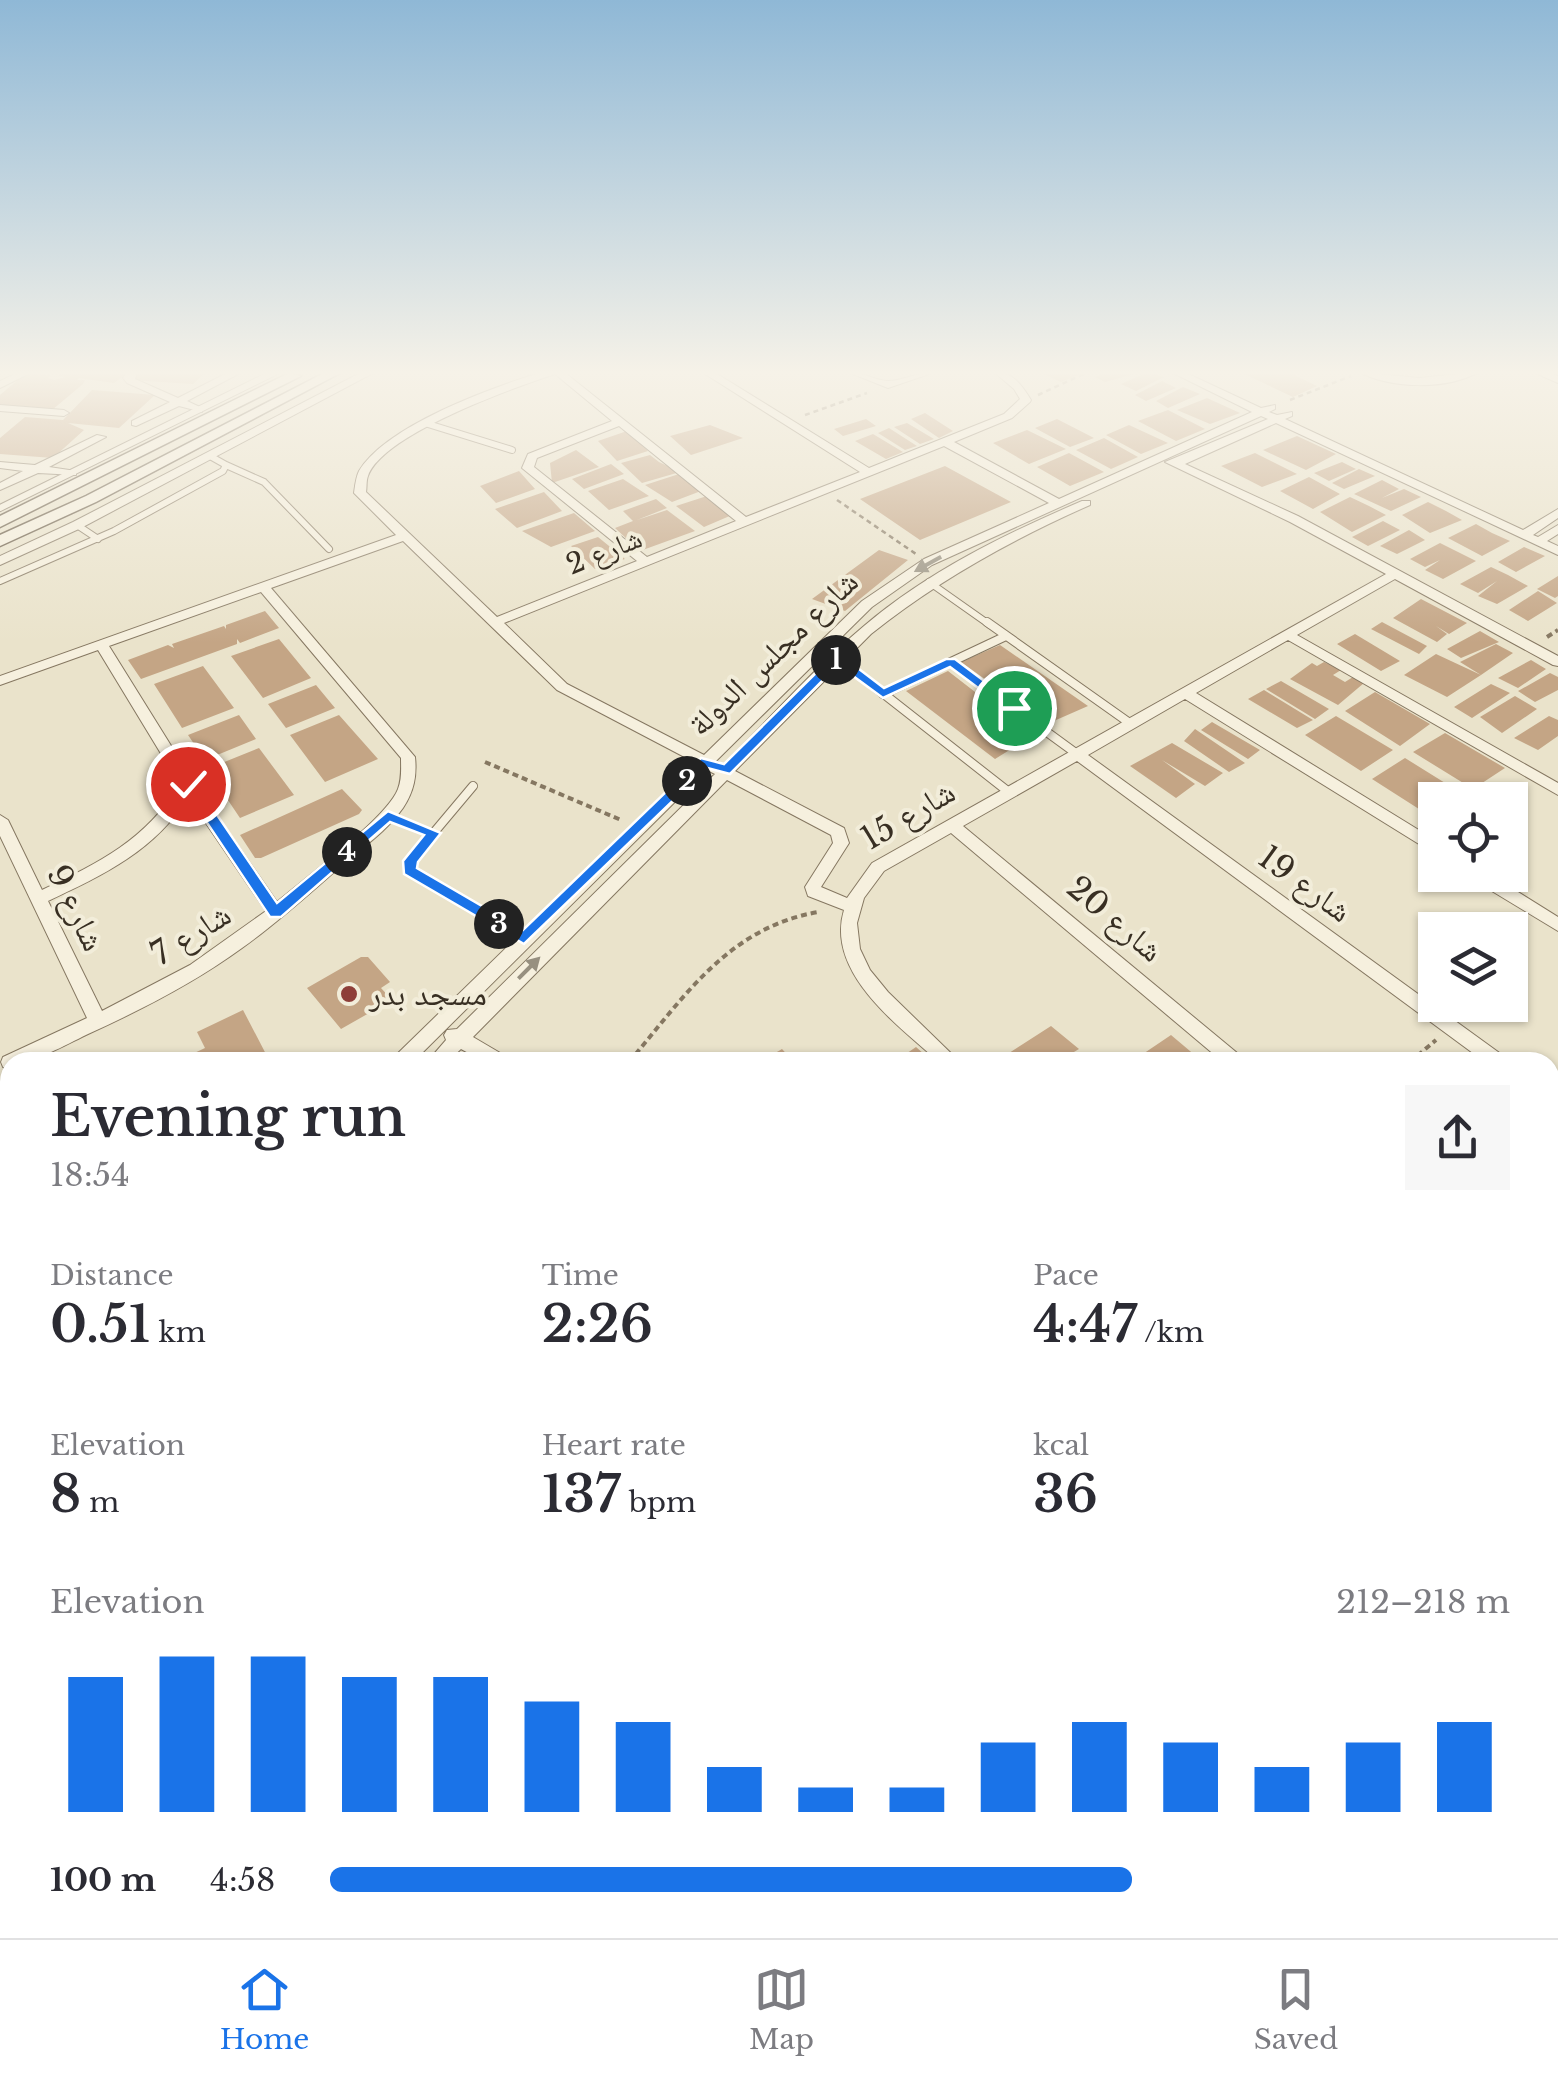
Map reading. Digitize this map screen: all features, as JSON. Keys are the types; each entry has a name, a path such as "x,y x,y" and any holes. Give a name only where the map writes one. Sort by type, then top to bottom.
{"main road":[{"path":"0,522 128,462"},
{"path":"0,541 159,462"}],"street":[{"path":"0,487 52,462"},
{"path":"0,560 198,462"},
{"path":"371,462 360,476 360,493 562,688 838,832 841,843 813,887 814,892 848,908 846,935 853,960 868,983 940,1052"},
{"path":"530,462 528,468 645,561"},
{"path":"668,462 743,521"},
{"path":"853,462 868,472"},
{"name":"شارع 2","path":"493,623 893,462"},
{"path":"983,462 1056,502"},
{"name":"شارع مجلس الدولة","path":"411,1052 867,604 928,562 1056,502 1164,462"},
{"name":"شارع مجلس الدولة","path":"448,1052 866,630 929,582 1165,462"},
{"path":"1171,462 1294,519 1558,662"},
{"path":"1383,462 1543,535 1558,551"},
{"path":"0,465 72,474"},
{"path":"1543,535 1558,513"},
{"path":"0,681 404,536"},
{"name":"شارع 15","path":"848,908 858,887 878,867 1393,575"},
{"name":"شارع 7","path":"34,1052 219,956 276,913 400,802 411,771 400,746 263,586"},
{"path":"1288,635 1558,790"},
{"path":"101,644 188,784 276,913"},
{"path":"1186,693 1418,837"},
{"name":"شارع 19","path":"1077,754 1485,1052"},
{"path":"38,898 130,854 166,820 188,784"},
{"name":"شارع 9","path":"0,820 98,1022"},
{"name":"شارع 20","path":"952,825 1223,1052"},
{"path":"1505,892 1558,925"},
{"path":"438,1028 482,1052"},
{"path":"418,1046 427,1052"}],"lane":[{"path":"0,508 98,462"},
{"path":"221,462 264,482 329,549"},
{"path":"0,581 98,539 218,474 226,465"},
{"path":"77,525 98,539"},
{"path":"929,582 1131,724"},
{"path":"883,694 1006,636"},
{"path":"838,658 1010,792"},
{"path":"950,662 1077,754"},
{"path":"474,786 410,861 410,870 524,938"}],"path":[{"path":"823,491 928,562"},
{"path":"485,762 639,828"},
{"path":"638,1052 731,948 764,926 804,913 848,908"},
{"path":"1422,1052 1451,1027"}],"building":[{"path":"593,462 599,467 552,483 550,463"},
{"path":"660,462 680,472 642,483 621,463"},
{"path":"1047,462 1086,462 1104,472 1070,486 1037,467"},
{"path":"1099,462 1126,462 1111,469"},
{"path":"1274,462 1297,474 1262,487 1221,466"},
{"path":"1290,462 1320,462 1306,470"},
{"path":"1341,462 1356,469 1329,481 1314,473"},
{"path":"611,464 624,474 584,489 572,479"},
{"path":"945,466 1011,502 920,540 860,499"},
{"path":"1359,469 1375,476 1344,489 1332,483"},
{"path":"519,471 535,489 496,503 480,486"},
{"path":"679,474 701,491 672,502 645,485"},
{"path":"1309,477 1340,494 1313,509 1280,491"},
{"path":"623,479 649,496 609,510 588,491"},
{"path":"1382,480 1399,489 1382,498 1404,489 1421,497 1391,511 1354,494"},
{"path":"544,492 562,511 517,528 495,509"},
{"path":"707,496 732,515 704,527 676,506"},
{"path":"1350,497 1386,515 1352,532 1320,512"},
{"path":"656,499 667,508 637,520 667,510 695,531 640,551 615,528 633,521 623,511"},
{"path":"1428,502 1462,520 1430,533 1402,515"},
{"path":"574,513 595,531 551,547 522,531"},
{"path":"1383,521 1400,530 1368,546 1352,537"},
{"path":"1476,524 1510,541 1482,556 1448,538"},
{"path":"1409,530 1425,540 1397,554 1380,546"},
{"path":"598,537 625,559 595,569 571,546"},
{"path":"1440,543 1476,561 1443,579 1425,570 1440,560 1425,567 1410,559"},
{"path":"1524,547 1545,556 1516,572 1498,562"},
{"path":"879,550 908,560 845,611 812,599"},
{"path":"1491,567 1528,586 1497,604 1478,596 1497,581 1478,593 1460,584"},
{"path":"1558,576 1555,598 1537,589"},
{"path":"1538,591 1557,603 1528,621 1509,610"},
{"path":"1421,599 1467,623 1449,634 1436,626 1447,634 1437,642 1393,618"},
{"path":"265,611 279,628 240,643 237,639 237,644 141,679 128,660 168,645 174,648 172,644 224,626 226,629 226,625"},
{"path":"1382,622 1427,646 1419,654 1371,629"},
{"path":"1480,631 1499,642 1461,658 1447,649"},
{"path":"1355,634 1400,661 1381,671 1337,644"},
{"path":"279,639 311,678 263,698 231,656"},
{"path":"1496,644 1513,653 1481,675 1460,662"},
{"path":"1000,645 1088,706 1047,724 961,662"},
{"path":"1436,654 1481,675 1447,697 1404,675"},
{"path":"1531,660 1546,669 1518,688 1498,678"},
{"path":"1324,662 1341,670 1333,675 1345,682 1353,677 1364,683 1338,705 1290,679 1312,663 1317,666"},
{"path":"203,666 234,708 182,728 154,684"},
{"path":"948,671 1032,736 995,759 906,691"},
{"path":"1550,673 1558,677 1558,690 1535,702 1518,691"},
{"path":"1281,681 1329,709 1315,719 1266,689"},
{"path":"1491,684 1510,693 1472,718 1454,707"},
{"path":"316,685 335,708 286,728 268,704"},
{"path":"1264,690 1313,720 1297,728 1248,699"},
{"path":"1375,692 1430,724 1400,746 1345,711"},
{"path":"1515,696 1537,709 1502,733 1480,717"},
{"path":"239,715 256,739 205,760 188,735"},
{"path":"339,715 378,759 325,782 290,735"},
{"path":"1336,716 1393,750 1361,771 1305,735"},
{"path":"1549,716 1558,720 1558,736 1538,750 1514,738"},
{"path":"1212,722 1260,750 1248,759 1201,730"},
{"path":"1195,729 1245,763 1229,772 1184,741"},
{"path":"1445,733 1505,768 1484,782 1462,782 1413,752"},
{"path":"1172,743 1223,773 1205,786 1162,760 1195,784 1176,798 1130,766"},
{"path":"259,748 294,795 240,818 207,769"},
{"path":"1405,758 1444,782 1418,782 1418,808 1372,779"},
{"path":"342,789 362,810 359,814 261,858 255,858 240,835"},
{"name":"مسجد بدر","path":"361,957 368,957 390,982 381,988 392,1000 341,1029 307,988"},
{"path":"243,1010 265,1052 196,1052 205,1048 197,1032"},
{"path":"1051,1026 1079,1049 1074,1052 1011,1052"},
{"path":"1171,1035 1191,1052 1146,1052"}],"place":[{"name":"مسجد بدر","path":"349,994"}],"route":[{"path":"188,784 276,913 388,816 434,833 410,861 410,870 524,938 706,762 726,771 838,658 883,694 950,662 1014,708"}]}
